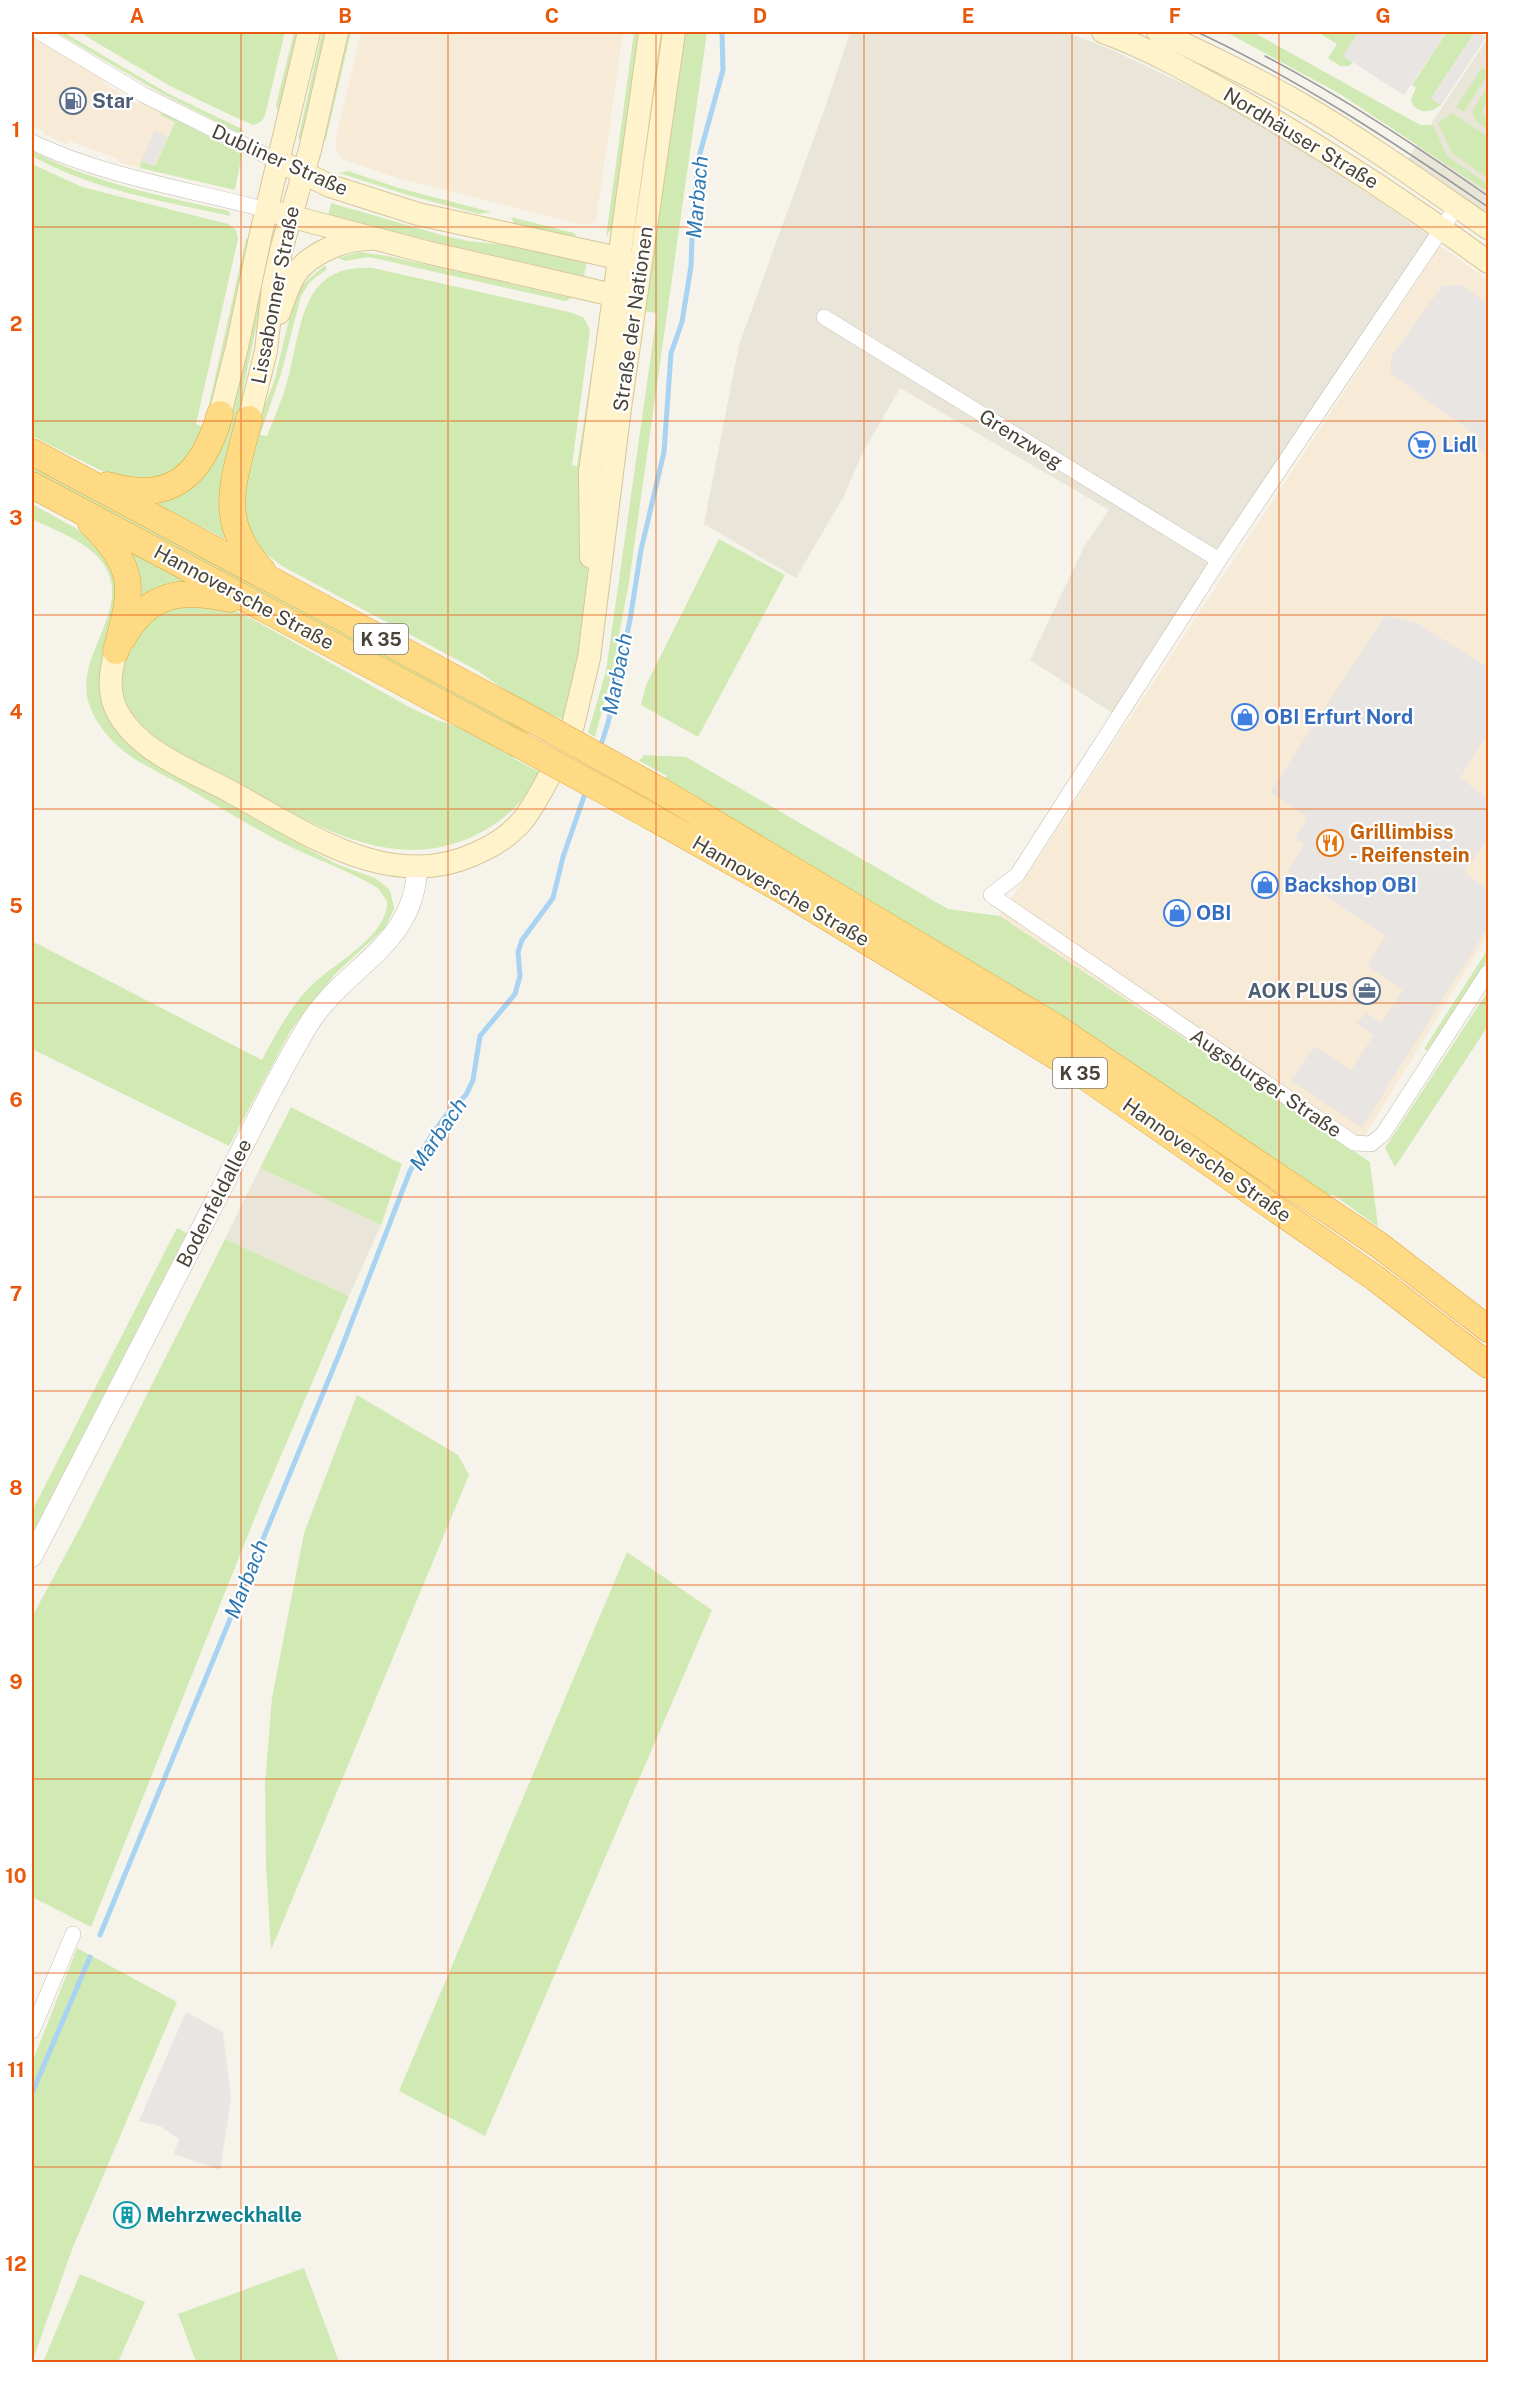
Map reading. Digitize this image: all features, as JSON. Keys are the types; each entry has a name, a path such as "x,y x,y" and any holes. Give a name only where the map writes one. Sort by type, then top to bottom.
{"highway":[{"path":"77,476 133,491 167,486 184,478 201,461 214,436 220,414"},
{"path":"249,419 231,500 233,522 241,543 252,560 270,579"},
{"name":"Hannoversche Straße","path":"32,452 661,790 1054,1026 1379,1245 1488,1329"},
{"name":"Hannoversche Straße","path":"32,485 520,745 784,891 1057,1057 1375,1278 1488,1365"},
{"path":"63,501 106,538 123,563 129,591 116,651"},
{"path":"116,651 126,632 141,614 170,596 197,592 258,604"}],"main road":[{"name":"Lissabonner Straße","path":"220,414 309,32"},
{"name":"Lissabonner Straße","path":"249,419 266,351 273,287 289,216 310,150 337,32"},
{"name":"Straße der Nationen","path":"595,606 590,525 590,472 650,32"},
{"name":"Straße der Nationen","path":"573,725 589,658 638,280 674,32"},
{"name":"Nordhäuser Straße","path":"1103,32 1209,82 1312,141 1441,227 1488,262"},
{"name":"Nordhäuser Straße","path":"1158,32 1253,78 1302,105 1364,142 1488,228"},
{"name":"Dubliner Straße","path":"279,162 330,186 418,214 629,261 638,280"},
{"name":"Dubliner Straße","path":"267,210 613,295"},
{"path":"266,351 292,280 305,264 348,242 378,239"},
{"path":"613,295 632,292 638,280"},
{"path":"116,651 110,675 114,705 124,721 153,748 332,847 368,861 417,868 441,866 465,859 488,848 523,820 549,777"}],"street":[{"name":"Dubliner Straße","path":"39,32 144,95 279,162"},
{"name":"Dubliner Straße","path":"32,142 106,170 267,210"},
{"path":"1219,560 1457,206"},
{"name":"Grenzweg","path":"824,317 1219,560"},
{"name":"Augsburger Straße","path":"1219,560 1017,875 991,895 1354,1143 1371,1144 1383,1134 1488,972"},
{"name":"Bodenfeldallee","path":"32,1557 308,1024 340,984 395,933 410,908 417,883 417,868"},
{"path":"32,2031 73,1934"}],"shaded area":[{"path":"361,32 623,32 596,220 588,224 578,224 398,178 342,159 336,150 336,139"},
{"path":"850,32 1066,32 1110,49 1212,97 1306,151 1431,237 1114,714 1030,660 1084,547 1109,510 900,388 861,456 845,494 796,578 704,524 739,345"},
{"path":"1359,32 1447,32 1404,95 1343,56"},
{"path":"1475,32 1486,37 1441,105 1431,98"},
{"path":"32,35 105,80 103,83 138,104 140,101 175,121 154,166 139,165 140,168 118,162 119,159 67,141 69,145 45,135 45,132 32,126"},
{"path":"1488,38 1488,219 1406,162"},
{"path":"155,131 168,137 154,166 141,161"},
{"path":"1440,246 1488,280 1488,934 1355,1152 1000,916"},
{"path":"1462,285 1488,304 1488,456 1474,445 1479,437 1391,374 1391,357 1442,286"},
{"path":"1385,616 1417,623 1488,668 1488,733 1460,778 1488,799 1488,838 1464,872 1488,890 1488,927 1362,1127 1291,1080 1314,1046 1351,1070 1374,1035 1357,1024 1365,1013 1381,1023 1403,990 1367,966 1386,936 1288,872 1304,844 1295,838 1308,818 1270,792"},
{"path":"260,1168 381,1225 349,1296 225,1239"},
{"path":"186,2012 223,2032 231,2099 220,2170 174,2154 179,2139 160,2126 139,2121"}],"green space":[{"path":"56,32 63,32 169,94 242,129 245,136 159,92"},
{"path":"79,32 285,32 265,115 262,121 254,125 170,86"},
{"path":"294,32 300,32 279,118 276,105"},
{"path":"322,32 330,32 304,141 298,139"},
{"path":"346,32 351,32 326,139 321,144"},
{"path":"634,32 641,32 613,226 606,237"},
{"path":"683,32 707,32 629,582 612,673 595,737 588,733 606,671 657,313 643,311"},
{"path":"1226,32 1253,32 1411,120 1421,125 1433,125 1447,156 1488,184 1488,192 1340,94"},
{"path":"1317,32 1359,32 1343,56 1353,62 1349,66 1340,66 1328,58 1337,44"},
{"path":"1447,32 1475,32 1431,98 1441,105 1433,110 1422,111 1412,104 1411,99 1416,88 1412,85"},
{"path":"1482,68 1488,74 1464,112 1456,107"},
{"path":"1488,86 1488,101 1481,113 1488,118 1488,130 1475,120 1472,112"},
{"path":"161,112 242,154 235,190 140,168 141,161 155,166 175,122 160,115"},
{"path":"1452,113 1488,137 1488,179 1452,153 1438,123"},
{"path":"32,151 79,172 153,194 229,211 230,216 128,193 79,178 32,156"},
{"path":"32,164 82,187 228,224 236,230 238,239 196,424 204,427 246,239 251,237 216,399 192,461 154,483 108,474 32,436"},
{"path":"348,171 399,188 491,212 479,214 411,196 339,173"},
{"path":"331,203 445,236 587,261 584,276 328,217"},
{"path":"511,217 574,233 580,243 516,227"},
{"path":"267,241 274,243 244,385 228,537 225,539 159,505 157,501 191,481"},
{"path":"360,252 388,256 572,298 565,301 369,257 345,261 338,258"},
{"path":"325,265 327,269 310,282 301,296 281,374 260,435 267,436 282,398 309,300 319,286 332,275 350,269 373,268 573,313 584,318 590,330 572,465 577,466 597,336 585,631 564,720 521,702 478,671 282,566 257,547 241,513 258,422 274,382 293,303 303,284"},
{"path":"32,466 528,730 525,736 32,474"},
{"path":"32,504 95,539 113,562 119,613 102,659 99,687 104,710 123,736 310,850 339,865 375,878 391,893 394,909 385,928 336,973 291,1030 229,1146 32,1049 32,941 262,1060 283,1023 308,989 369,939 385,914 387,901 378,888 254,827 141,763 115,744 98,722 87,696 87,677 91,659 111,606 112,589 108,571 88,548 32,519"},
{"path":"719,539 785,575 698,737 641,705 646,685"},
{"path":"127,548 193,581 139,607"},
{"path":"183,604 222,604 411,708 437,720 475,732 515,754 513,758 541,773 513,809 496,823 476,835 445,846 414,850 384,847 354,840 295,815 208,770 161,741 135,717 123,695 122,675 125,655 133,637 166,609"},
{"path":"644,755 686,757 948,909 1000,916 1370,1162 1378,1227 1334,1195 1322,1195 665,781 667,776 639,761"},
{"path":"1488,949 1488,957 1484,965 1427,1051 1424,1049"},
{"path":"1488,991 1488,1026 1395,1167 1385,1148"},
{"path":"291,1107 402,1164 381,1225 260,1168"},
{"path":"177,1228 187,1233 32,1534 32,1511"},
{"path":"225,1239 349,1296 260,1505 91,1927 32,1897 32,1617 81,1526"},
{"path":"357,1395 458,1455 469,1475 271,1950 266,1866 265,1783 272,1698 304,1533"},
{"path":"627,1552 712,1610 485,2136 399,2091"},
{"path":"77,1948 177,2002 73,2247 32,2362 32,2063"},
{"path":"304,2268 339,2362 196,2362 178,2314"},
{"path":"80,2274 145,2302 118,2362 43,2362"}],"waterway":[{"name":"Marbach","path":"600,748 608,723 630,620 641,550 664,452 671,353 682,322 691,266 693,212 699,157 723,70 722,32"},
{"name":"Marbach","path":"100,1935 340,1352 410,1171 433,1133 451,1109 466,1095 473,1080 480,1036 515,994 520,976 518,952 522,940 553,898 563,857 587,788"},
{"name":"Marbach","path":"32,2093 90,1957"}],"tram line":[{"path":"1197,32 1310,92 1418,159 1488,207"},
{"path":"1265,56 1379,123 1488,196"}],"place":[{"name":"Star","path":"73,101"},
{"name":"Lidl","path":"1422,445"},
{"name":"OBI Erfurt Nord","path":"1245,717"},
{"name":"Grillimbiss - Reifenstein","path":"1330,843"},
{"name":"Backshop OBI","path":"1265,885"},
{"name":"OBI","path":"1177,913"},
{"name":"AOK PLUS","path":"1367,991"},
{"name":"Mehrzweckhalle","path":"127,2215"}]}
